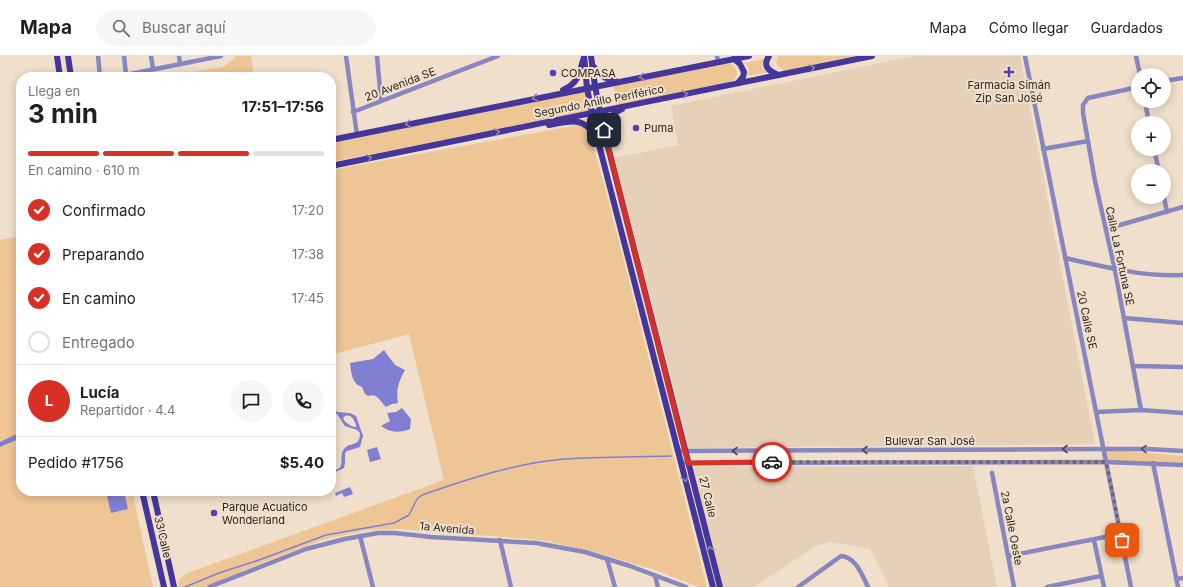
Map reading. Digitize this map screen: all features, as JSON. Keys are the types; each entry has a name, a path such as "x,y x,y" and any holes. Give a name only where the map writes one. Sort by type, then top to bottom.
{"main road":[{"path":"57,56 59,72"},
{"path":"68,56 70,72"},
{"path":"555,94 574,84 579,74 584,56"},
{"name":"27 Calle","path":"584,56 587,88 597,137 713,587"},
{"name":"27 Calle","path":"591,56 594,86 599,111 720,587"},
{"name":"Segundo Anillo Periférico","path":"336,139 620,82 718,59 734,59 749,56"},
{"path":"769,56 766,63 767,68 778,75"},
{"name":"Segundo Anillo Periférico","path":"336,165 872,56"},
{"path":"734,59 740,64 744,72 743,77 738,83"},
{"path":"592,64 602,76 620,82"},
{"path":"604,130 609,117 631,104"},
{"path":"520,127 578,122 585,124 597,137"},
{"name":"33 Calle","path":"143,496 164,587"},
{"name":"33 Calle","path":"154,496 174,587"}],"street":[{"path":"98,56 100,72"},
{"path":"124,56 126,72"},
{"path":"151,56 152,69"},
{"path":"179,56 180,64"},
{"path":"139,72 208,57 221,56"},
{"path":"346,56 357,135"},
{"path":"377,56 381,101"},
{"name":"20 Avenida SE","path":"353,112 498,56"},
{"name":"20 Calle SE","path":"1025,56 1131,587"},
{"path":"1136,56 1139,68"},
{"path":"1171,80 1183,78"},
{"name":"Calle La Fortuna SE","path":"1131,88 1088,98 1084,105 1083,113 1115,270 1141,410"},
{"path":"1043,149 1088,141"},
{"path":"1165,204 1167,212"},
{"path":"1106,229 1183,207"},
{"path":"1065,258 1115,270 1166,276 1183,275"},
{"path":"1124,318 1183,324"},
{"path":"1132,366 1183,367"},
{"path":"1096,412 1141,410 1183,413"},
{"name":"Bulevar San José","path":"678,451 1147,449 1183,452"},
{"name":"Bulevar San José","path":"681,463 1106,462 1183,465"},
{"path":"1153,463 1178,587"},
{"name":"2a Calle Oeste","path":"992,473 1014,587"},
{"name":"1a Avenida","path":"209,587 306,549 326,543 378,533 536,543 585,552 686,587"},
{"path":"360,536 373,587"},
{"path":"1008,556 1110,536"},
{"path":"500,540 511,587"},
{"path":"1094,540 1104,587"},
{"path":"798,587 837,558 845,556 854,562 868,587"},
{"path":"607,559 615,587"},
{"path":"655,576 658,587"},
{"path":"1047,587 1102,576"},
{"path":"1176,579 1183,578"}],"shaded area":[{"path":"235,56 251,56 253,72 192,72 223,67 234,59"},
{"path":"778,56 856,56 785,71 777,65 776,61"},
{"path":"914,56 1020,56 1095,444 688,448 614,158 678,145 671,106"},
{"path":"765,59 761,65 763,70 768,72 746,76 749,70 747,65 744,63"},
{"path":"729,62 737,71 737,74 732,82 616,105 613,85"},
{"path":"587,88 591,112 336,161 336,141"},
{"path":"578,125 589,133 605,187 707,587 699,587 655,570 595,552 541,540 398,529 367,530 322,540 204,587 178,587 179,580 185,574 444,480 409,334 336,354 336,169"},
{"path":"16,237 16,496 133,496 153,587 0,587 0,240"},
{"path":"384,350 395,365 405,370 398,386 398,403 386,407 376,397 365,394 362,387 356,383 350,363 373,359"},
{"path":"402,408 411,419 410,429 395,432 381,426 390,421 387,413 396,412"},
{"path":"336,410 337,412 350,413 356,416 363,436 360,447 345,453 344,468 336,472 342,463 342,453 344,449 349,445 357,443 360,438 360,433 357,430 345,426","holes":["345,416 351,416 356,425 356,427 350,425 343,418"]},
{"path":"16,434 16,440 0,447 0,442"},
{"path":"377,447 381,459 370,462 367,450"},
{"path":"1104,449 1183,456 1183,467 1106,461"},
{"path":"973,466 997,587 889,587 870,549 831,542 816,546 754,587 723,587 693,467"},
{"path":"350,487 353,494 344,497 342,493 336,496 336,493"},
{"path":"107,496 125,496 128,509 111,513"}],"waterway":[{"path":"185,587 219,573 326,535 394,523 409,515 417,499 422,495 492,472 528,464 564,459 671,456"}],"way so far":[{"path":"772,462 1106,462 1122,540"}],"place":[{"name":"Farmacia Simán Zip San José","path":"1009,72"},
{"name":"COMPASA","path":"553,73"},
{"name":"Puma","path":"636,128"},
{"name":"Parque Acuatico Wonderland","path":"214,513"}],"route":[{"path":"604,130 688,463 772,462"}]}
